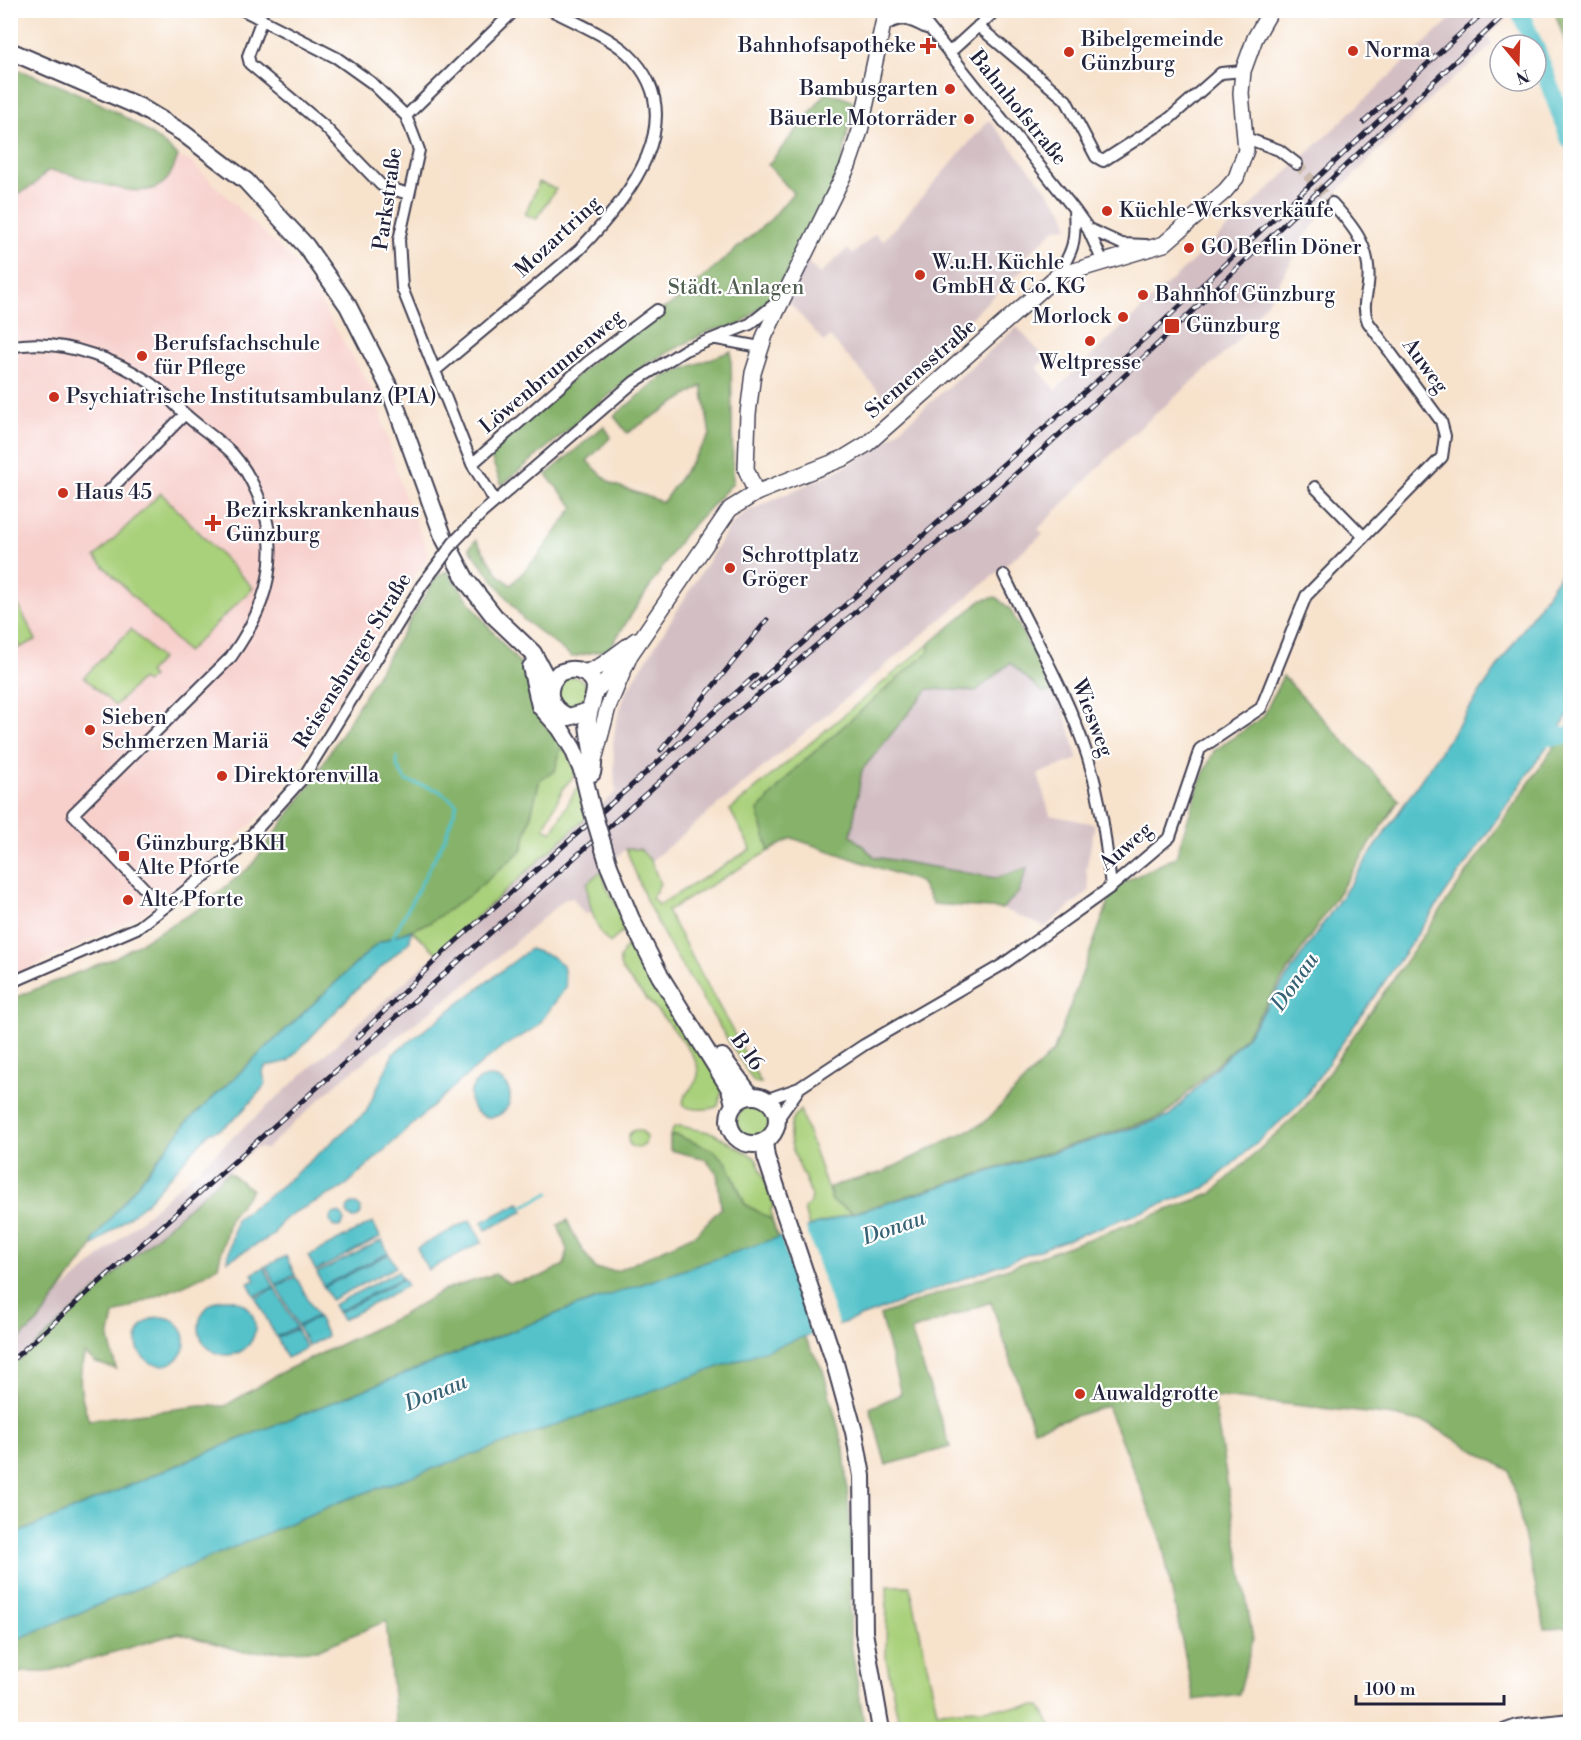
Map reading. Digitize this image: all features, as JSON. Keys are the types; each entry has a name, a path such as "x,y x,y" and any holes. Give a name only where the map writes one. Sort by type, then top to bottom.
{"main road":[{"path":"1164,244 1225,191 1236,178 1242,165 1246,138 1241,93 1243,71 1255,38 1271,10"},
{"path":"756,493 746,469 746,450 753,373 760,347 848,166 860,131 884,18"},
{"name":"B 16","path":"10,51 140,106 183,133 246,181 306,246 348,306 388,385 443,536 478,598 533,653 566,670 585,673"},
{"name":"Siemensstraße","path":"648,630 719,522 730,509 756,493 844,458 867,444 1057,276 1164,244"},
{"name":"B 16","path":"507,628 532,670 540,706 590,769"},
{"path":"648,630 630,655 596,690 585,673 612,659 648,630"},
{"name":"B 16","path":"533,653 550,685 551,703 556,710 569,717 579,733 590,769"},
{"path":"590,769 608,707 630,655"},
{"path":"550,685 553,678 566,670"},
{"name":"B 16","path":"596,690 593,706 589,711 590,769 595,804 612,864 631,919 660,976 719,1073 734,1104"},
{"path":"569,717 589,711"},
{"name":"B 16","path":"612,864 645,931 706,1034 758,1098"},
{"name":"B 16","path":"706,1034 719,1073"},
{"path":"758,1098 771,1105 777,1120 773,1133 764,1142 752,1144 735,1137 728,1118 734,1104 758,1098"},
{"path":"764,1142 766,1157 834,1360 854,1432 862,1476 864,1632 881,1730"}],"street":[{"name":"Parkstraße","path":"243,10 337,58 372,83 406,116 419,150 399,240 402,288 472,464 495,501"},
{"path":"406,116 515,10"},
{"name":"Mozartring","path":"436,370 579,250 600,228 627,195 651,143 656,105 642,70 618,46 551,10"},
{"path":"949,53 996,10"},
{"name":"Bahnhofstraße","path":"914,11 933,31 1074,209 1087,227 1102,261"},
{"name":"Bahnhofstraße","path":"884,18 908,18 933,31"},
{"path":"262,19 248,56 250,64 323,125 381,185 408,194"},
{"path":"978,26 1066,100 1096,157 1103,161 1170,118 1221,73 1243,71"},
{"path":"1246,138 1279,150 1297,164"},
{"name":"Auweg","path":"758,1098 799,1088 864,1045 1002,965 1111,886 1170,837 1200,749 1260,708 1306,596 1442,457 1445,436 1441,421 1368,322 1364,307 1369,261 1364,244 1358,232 1332,203"},
{"path":"1057,276 1072,254 1075,230 1074,209"},
{"name":"Bahnhofstraße","path":"1087,227 1122,244 1164,244"},
{"name":"Reisensburger Straße","path":"10,983 139,927 237,851 303,778 422,585 454,542 482,513 634,382 668,359 750,324 784,297"},
{"name":"Löwenbrunnenweg","path":"472,464 588,362 657,310"},
{"path":"716,339 760,347"},
{"path":"10,347 32,344 61,345 98,357 138,376 165,395 232,453 254,486 266,517 270,539 270,567 263,600 252,628 231,657 73,814 163,908"},
{"path":"106,494 185,414"},
{"path":"1315,486 1364,537"},
{"name":"Wiesweg","path":"1004,575 1033,637 1055,676 1087,754 1107,844 1111,886"},
{"name":"Auweg","path":"777,1120 799,1088"},
{"path":"1503,1730 1517,1725 1570,1719"}],"shaded area":[{"path":"1515,11 1488,33 1488,48 1428,101 1340,189 1303,240 1273,294 1233,346 1125,441 1038,529 1043,534 651,861 646,853 631,848 626,849 587,883 593,911 585,915 573,898 566,898 469,982 343,1078 266,1149 255,1148 11,1368 11,1347 38,1322 60,1293 618,790 615,787 613,744 616,722 626,692 730,526 746,512 837,471 877,449 1017,327 1046,359 1037,367 1055,390 1458,12"},
{"name":"Bezirkskrankenhaus Günzburg","path":"94,118 191,162 299,267 375,395 403,492 429,554 272,805 180,888 140,916 11,977 11,156"},
{"name":"W.u.H. Küchle GmbH & Co. KG","path":"989,120 1064,211 1068,227 1056,228 1027,255 1031,262 884,397 830,337 824,342 784,297 804,259 820,274 847,249 853,254 875,234 883,241"},
{"path":"987,617 1061,701 1078,759 1038,774 1050,815 1095,824 1086,870 1090,890 1045,927 1002,909 1019,892 1026,868 996,878 875,857 851,835 862,770"}],"green space":[{"path":"1555,11 1570,11 1570,56 1556,15"},
{"path":"10,67 77,93 140,126 178,156 170,176 157,187 143,191 127,190 60,172 47,171 34,185 11,198"},
{"name":"Städt. Anlagen","path":"827,92 853,101 841,170 812,232 773,296 740,325 709,331 648,363 502,485 489,453 635,324 672,304 771,219 793,193 768,165"},
{"path":"539,182 556,189 536,219 525,214"},
{"path":"731,351 733,483 683,536 609,649 572,657 524,620 469,548 476,540 499,575 511,585 539,555 574,507 546,475 604,426 611,437 587,461 612,484 663,502 710,435 702,386 627,433 614,416 662,377"},
{"path":"161,493 253,588 187,652 95,557"},
{"path":"447,571 484,621 525,670 536,714 562,744 555,771 540,779 522,850 470,895 429,923 378,943 187,1122 94,1239 93,1246 38,1322 11,1347 11,999 114,958 197,910 251,866 310,785 437,576"},
{"path":"10,589 36,640 19,648 11,630"},
{"path":"996,597 1010,609 1053,692 1042,692 1010,663 976,691 928,689 862,770 851,835 875,857 996,878 1027,868 1019,892 1002,909 933,904 920,882 792,838 769,851 758,811 795,769 929,651 929,644 982,600"},
{"path":"131,629 161,659 148,673 152,677 146,683 141,679 115,706 84,677"},
{"path":"929,644 929,651 795,769 758,811 769,851 667,911 761,1083 754,1082 669,945 647,902 626,849 640,849 651,861 660,884 652,898 659,905 751,849 730,810"},
{"path":"1283,676 1399,800 1245,1037 1164,1116 853,1213 832,1201 829,1187 883,1172 984,1123 1054,1050 1114,887 1176,857 1199,784 1214,751 1263,717"},
{"path":"572,677 583,682 588,693 583,704 572,709 561,704 556,693 561,682"},
{"path":"1570,724 1570,1628 1545,1629 1510,1471 1429,1424 1394,1416 1213,1396 1253,1640 1239,1694 1194,1700 1161,1538 1107,1406 1034,1429 991,1302 911,1331 950,1447 886,1465 870,1408 901,1394 880,1315 1211,1194 1303,1109"},
{"path":"562,744 575,769 574,776 564,787 544,828 552,832 576,789 581,790 587,817 437,953 411,930 429,923 522,850 540,779 555,771"},
{"path":"601,871 608,890 723,1087 718,1106 701,1109 683,1105 685,1096 697,1079 698,1069 694,1058 676,1032 622,970 620,960 627,945 628,935 621,932 610,943 596,924 587,883"},
{"path":"753,1105 764,1110 769,1121 764,1132 753,1137 742,1132 737,1121 742,1110"},
{"path":"800,1110 832,1201 853,1213 809,1227 804,1209 810,1203 811,1194 790,1140 793,1119"},
{"path":"680,1126 713,1133 756,1158 775,1207 771,1208 772,1220 745,1204 727,1163 676,1135 670,1136 674,1127"},
{"path":"637,1130 643,1133 646,1139 643,1145 637,1148 631,1145 628,1139 631,1133"},
{"path":"676,1135 713,1150 727,1163 745,1204 772,1220 778,1238 566,1310 227,1444 11,1536 10,1368 228,1172 252,1190 230,1217 218,1266 193,1281 114,1315 109,1339 116,1369 96,1363 85,1353 81,1370 81,1386 89,1420 200,1406 225,1406 282,1372 400,1316 444,1290 495,1274 509,1283 540,1277 564,1265 567,1250 558,1225 567,1220 579,1245 596,1269 617,1271 696,1234 721,1208 717,1173 705,1159 670,1150 670,1136"},
{"path":"803,1335 823,1370 844,1449 851,1534 850,1637 865,1729 396,1729 386,1621 317,1650 244,1652 179,1633 46,1672 23,1672 11,1676 11,1641 342,1500"},
{"path":"887,1586 910,1586 937,1711 1040,1706 1053,1729 900,1729 886,1658"}],"water":[{"name":"Donau","path":"1570,560 1570,713 1300,1104 1205,1188 874,1312 342,1501 11,1642 11,1536 227,1444 566,1310 809,1227 1168,1117 1247,1036"},
{"path":"411,930 410,941 352,994 288,1061 265,1067 263,1073 266,1084 241,1113 225,1126 210,1132 146,1203 93,1246 94,1239 187,1122 378,943"},
{"path":"530,949 551,956 563,965 566,987 537,1027 498,1050 458,1083 343,1188 295,1212 283,1220 272,1236 227,1261 236,1219 278,1189 366,1112 393,1054"},
{"path":"490,1077 504,1083 510,1097 504,1111 490,1117 476,1111 470,1097 476,1083"},
{"path":"519,1203 524,1211 486,1230 482,1222"},
{"path":"351,1204 357,1204 361,1211 357,1218 351,1218 347,1214 347,1208"},
{"path":"334,1213 340,1213 344,1220 340,1227 334,1227 330,1223 330,1217"},
{"path":"470,1220 482,1242 428,1270 417,1248"},
{"path":"373,1222 380,1237 316,1271 308,1256"},
{"path":"382,1240 388,1253 323,1286 317,1273"},
{"path":"389,1254 396,1267 331,1300 324,1287"},
{"path":"286,1256 295,1275 276,1285 266,1266"},
{"path":"264,1267 274,1287 255,1296 248,1283 255,1280 252,1274"},
{"path":"398,1271 402,1278 337,1312 333,1305"},
{"path":"296,1277 317,1316 298,1326 277,1286"},
{"path":"403,1279 407,1286 342,1320 338,1313"},
{"path":"275,1288 296,1327 276,1337 256,1298"},
{"path":"227,1299 247,1307 255,1327 247,1347 227,1355 207,1347 199,1327 207,1307"},
{"path":"161,1317 178,1324 185,1341 178,1358 161,1365 144,1358 137,1341 144,1324"},
{"path":"318,1317 327,1336 308,1346 298,1327"},
{"path":"296,1329 306,1348 287,1358 277,1338"}],"pier":[{"path":"805,1225 839,1327 813,1335 780,1234"}],"waterway":[{"path":"1519,10 1529,33"},
{"path":"1548,81 1570,140"},
{"path":"1530,739 1570,735"},
{"path":"393,937 444,840 457,804 438,790 406,781 397,766 397,757"},
{"path":"522,1207 549,1193"}],"tunnel":[{"path":"1297,164 1332,203"}],"railway":[{"path":"1364,122 1486,10"},
{"path":"10,1362 724,724 980,506 1121,379 1509,10"},
{"path":"752,688 1153,331 1403,98"},
{"path":"661,750 767,620"},
{"path":"357,1038 446,950 756,675"}],"place":[{"name":"Bahnhofsapotheke","path":"928,46"},
{"name":"Norma","path":"1353,51"},
{"name":"Bibelgemeinde Günzburg","path":"1069,52"},
{"name":"Bambusgarten","path":"950,89"},
{"name":"Bäuerle Motorräder","path":"969,119"},
{"name":"Küchle-Werksverkäufe","path":"1107,211"},
{"name":"GO Berlin Döner","path":"1189,248"},
{"name":"W.u.H. Küchle GmbH & Co. KG","path":"920,275"},
{"name":"Bahnhof Günzburg","path":"1143,295"},
{"name":"Morlock","path":"1123,317"},
{"name":"Günzburg","path":"1172,326"},
{"name":"Weltpresse","path":"1090,341"},
{"name":"Berufsfachschule für Pflege","path":"142,356"},
{"name":"Psychiatrische Institutsambulanz (PIA)","path":"54,397"},
{"name":"Haus 45","path":"63,493"},
{"name":"Bezirkskrankenhaus Günzburg","path":"213,523"},
{"name":"Schrottplatz Gröger","path":"730,568"},
{"name":"Sieben Schmerzen Mariä","path":"90,730"},
{"name":"Direktorenvilla","path":"222,776"},
{"name":"Günzburg, BKH Alte Pforte","path":"124,856"},
{"name":"Alte Pforte","path":"128,900"},
{"name":"Auwaldgrotte","path":"1080,1394"}]}
